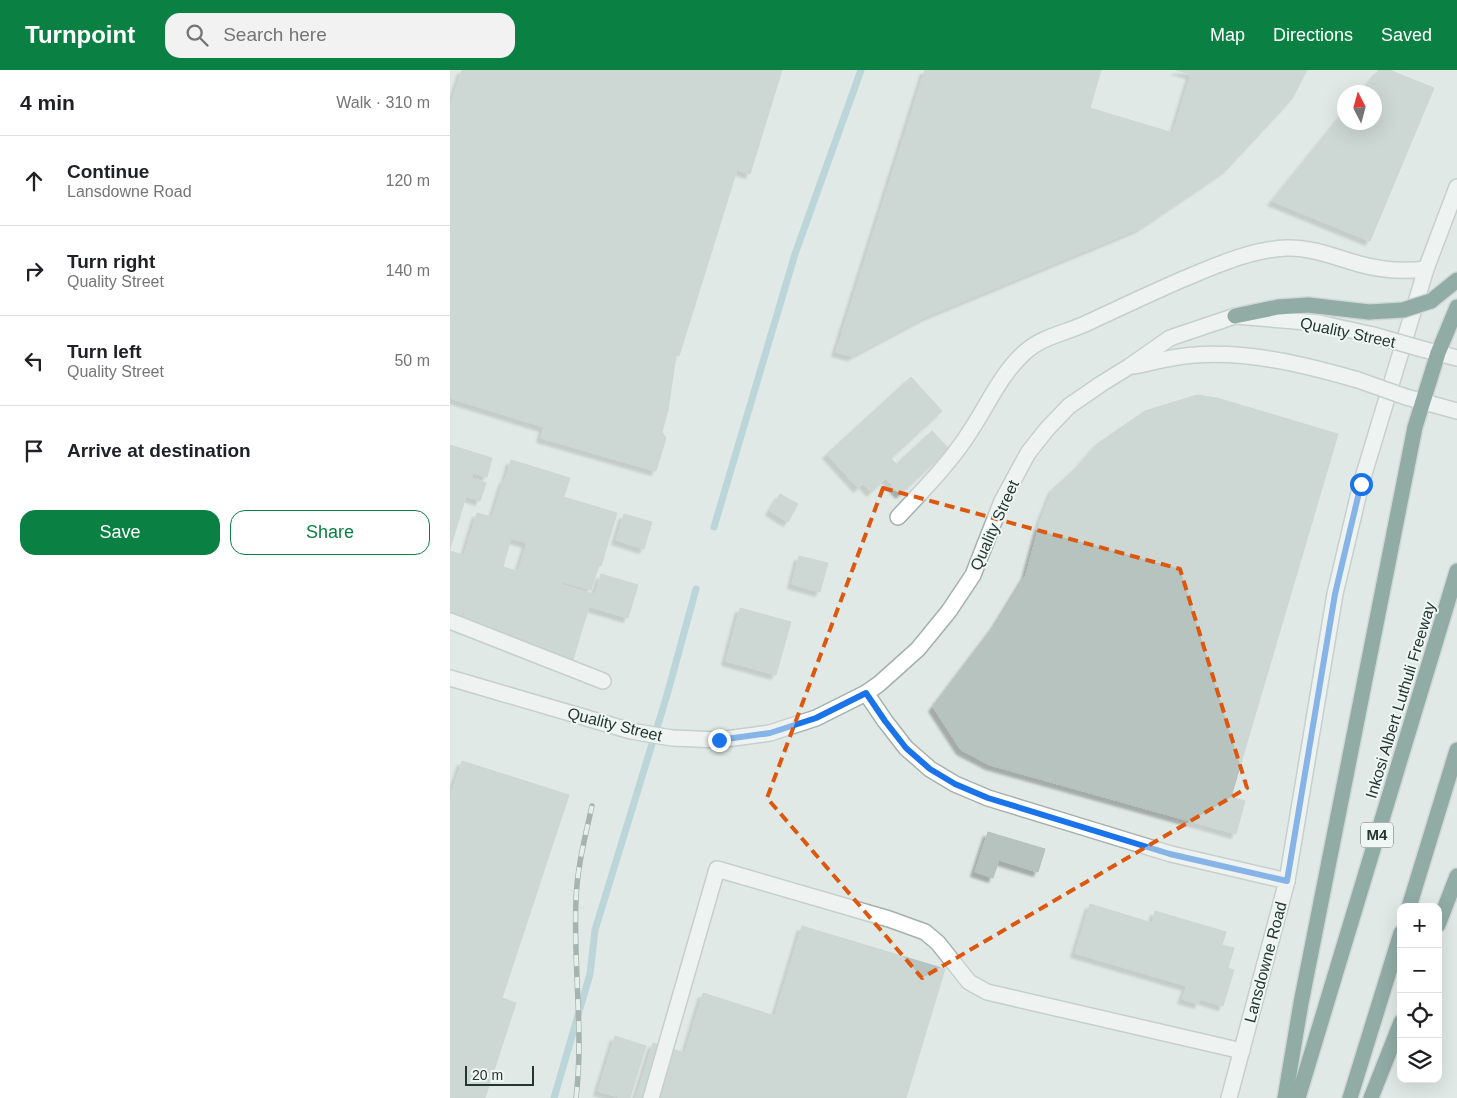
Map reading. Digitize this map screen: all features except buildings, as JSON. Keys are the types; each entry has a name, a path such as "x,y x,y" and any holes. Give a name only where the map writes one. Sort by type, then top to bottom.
{"highway":[{"path":"1235,316 1278,307 1308,305 1369,312 1403,310 1431,301 1457,280"},
{"path":"1284,1098 1413,436 1438,353 1457,307"},
{"name":"Inkosi Albert Luthuli Freeway","path":"1298,1098 1457,572"},
{"path":"1410,903 1457,750"},
{"path":"1442,915 1457,876"},
{"path":"1350,1098 1397,946"},
{"path":"1372,1098 1397,1032"}],"street":[{"name":"Lansdowne Road","path":"1230,1098 1287,881 1324,654 1343,553 1361,484 1426,269 1457,187"},
{"path":"898,517 954,456 972,430 1001,380 1014,363 1026,351 1040,342 1212,267 1265,251 1286,248 1306,249 1381,269 1409,271 1426,269"},
{"name":"Quality Street","path":"450,678 631,731 672,738 719,740 770,733 816,718 866,693 879,684 918,649 949,611 973,575 1002,501 1028,453 1047,428 1069,406 1170,338 1235,316 1318,323 1373,335 1457,358"},
{"name":"Quality Street","path":"1130,366 1194,355 1252,356 1318,368 1406,397 1453,410"},
{"path":"450,621 604,681"},
{"path":"866,693 906,748 930,769 955,784 988,798 1170,854 1287,881"},
{"path":"651,1098 717,869 889,919 925,932 938,943 969,982 987,992 1242,1051"}],"highlighted area":[{"path":"883,488 1180,569 1247,788 922,978 767,798"}],"waterway":[{"path":"714,527 795,254 861,70"},
{"path":"554,1098 590,974 595,930 667,695 696,589"}],"railway":[{"path":"576,1098 579,1048 575,925 576,900 580,864 592,806"}],"route":[{"path":"719,740 770,733 816,718 866,693 906,748 930,769 955,784 988,798 1170,854 1287,881 1335,594 1343,553 1361,484"}]}
